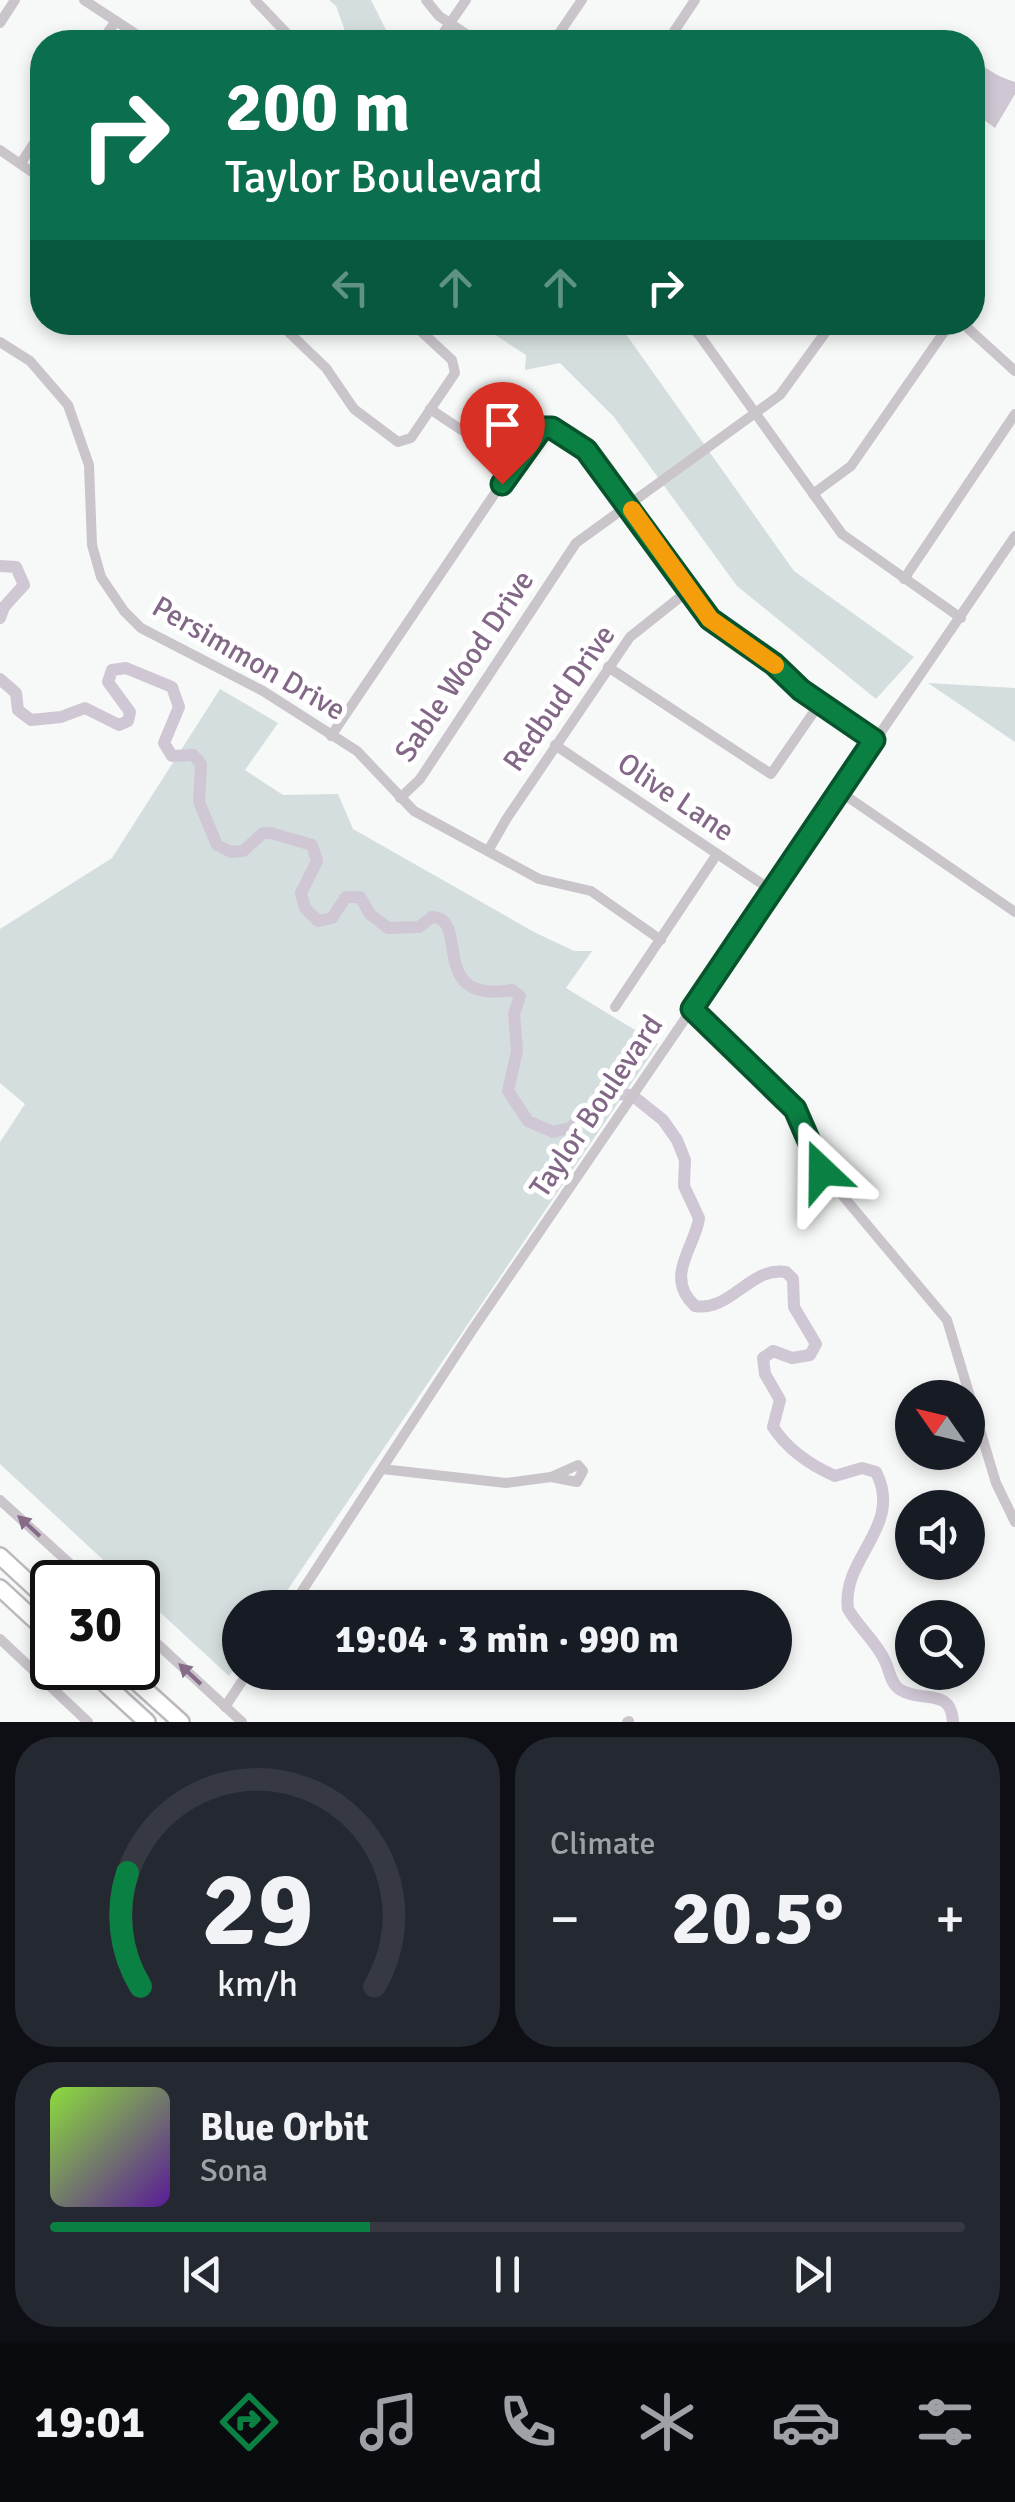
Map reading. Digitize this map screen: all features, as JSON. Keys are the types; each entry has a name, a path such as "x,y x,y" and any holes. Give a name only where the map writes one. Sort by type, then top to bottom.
{"highway":[{"path":"0,1556 30,1583"},
{"path":"0,1588 30,1616"},
{"path":"112,1690 146,1722"},
{"path":"146,1690 180,1722"}],"street":[{"path":"0,23 16,0"},
{"path":"84,0 130,30"},
{"path":"255,0 284,30"},
{"path":"426,0 459,30"},
{"path":"446,30 466,0"},
{"path":"562,30 582,0"},
{"path":"675,30 695,0"},
{"path":"110,30 116,21"},
{"path":"21,163 30,149"},
{"path":"0,150 30,169"},
{"path":"292,335 326,368 368,422 398,442 405,442 455,373 456,366 424,335"},
{"path":"699,335 842,534 961,618"},
{"name":"Sable Wood Drive","path":"400,798 420,778 576,542 792,382 824,335"},
{"path":"813,494 851,466 942,335"},
{"path":"975,335 1015,371"},
{"name":"Persimmon Drive","path":"0,342 30,361 68,405 90,466 96,561 101,577 124,612 160,640 264,691 368,759 414,811 539,880 592,891 661,940"},
{"path":"430,409 514,465"},
{"path":"904,579 1015,414"},
{"path":"332,736 514,465 542,428 552,428 586,450 689,590 722,628 764,656 820,704 874,740"},
{"name":"Taylor Boulevard","path":"302,1590 770,890 1014,541"},
{"name":"Redbud Drive","path":"488,852 608,667 639,627 689,590"},
{"path":"608,667 772,774 820,704"},
{"name":"Olive Lane","path":"555,746 770,890"},
{"path":"839,791 1015,912"},
{"path":"615,1007 716,854"},
{"path":"692,1009 795,1109 822,1171 947,1320 996,1483 1015,1522"},
{"path":"382,1469 506,1482 552,1477"},
{"path":"0,1500 66,1560"},
{"path":"0,1639 88,1722"},
{"path":"160,1646 242,1722"},
{"path":"225,1707 236,1690"}],"shaded area":[{"path":"329,0 371,0 386,30 345,30 336,6"},
{"path":"985,66 1015,82 1015,94 995,128 985,121"},
{"path":"495,335 627,335 794,571 914,657 876,699 737,586 614,417 560,363 525,370 526,355"},
{"path":"928,683 1015,688 1015,742"},
{"path":"220,689 278,723 245,770 283,795 338,794 353,829 534,932 574,951 592,951 566,988 658,1044 288,1590 222,1590 222,1670 160,1612 160,1560 103,1560 0,1464 0,1142 25,1104 0,1083 0,929 112,858"}],"waterway":[{"path":"0,566 16,567 24,585 4,607 0,618"},
{"path":"0,679 16,693 18,710 31,720 61,717 85,708 119,725 128,721 130,712 108,682 112,670 126,668 172,687 179,707 164,743 172,756 193,755 201,764 199,802 217,845 231,852 243,851 263,833 312,845 317,861 301,893 305,908 318,921 332,918 346,897 360,897 370,914 388,928 419,927 432,917 443,921 459,973 469,985 485,991 512,990 520,996 514,1014 517,1051 508,1091 528,1121 553,1132 570,1128 606,1093 630,1095"},
{"path":"638,1100 663,1120 685,1160 684,1186 699,1218 681,1272 686,1295 695,1306 719,1302 773,1272 786,1272 793,1279 794,1307 816,1344 810,1355 792,1358 773,1351 763,1358 765,1374 780,1400 773,1427 800,1456 835,1476 862,1468 876,1472 883,1492 882,1509 878,1526 853,1573 848,1609 881,1654 896,1686 908,1693 941,1700 951,1711 953,1722"}],"slow traffic":[{"path":"632,510 710,619 775,665"}],"route":[{"path":"502,484 546,426 586,450 710,619 774,664 801,690 874,740 692,1009 795,1109 822,1171"}]}
